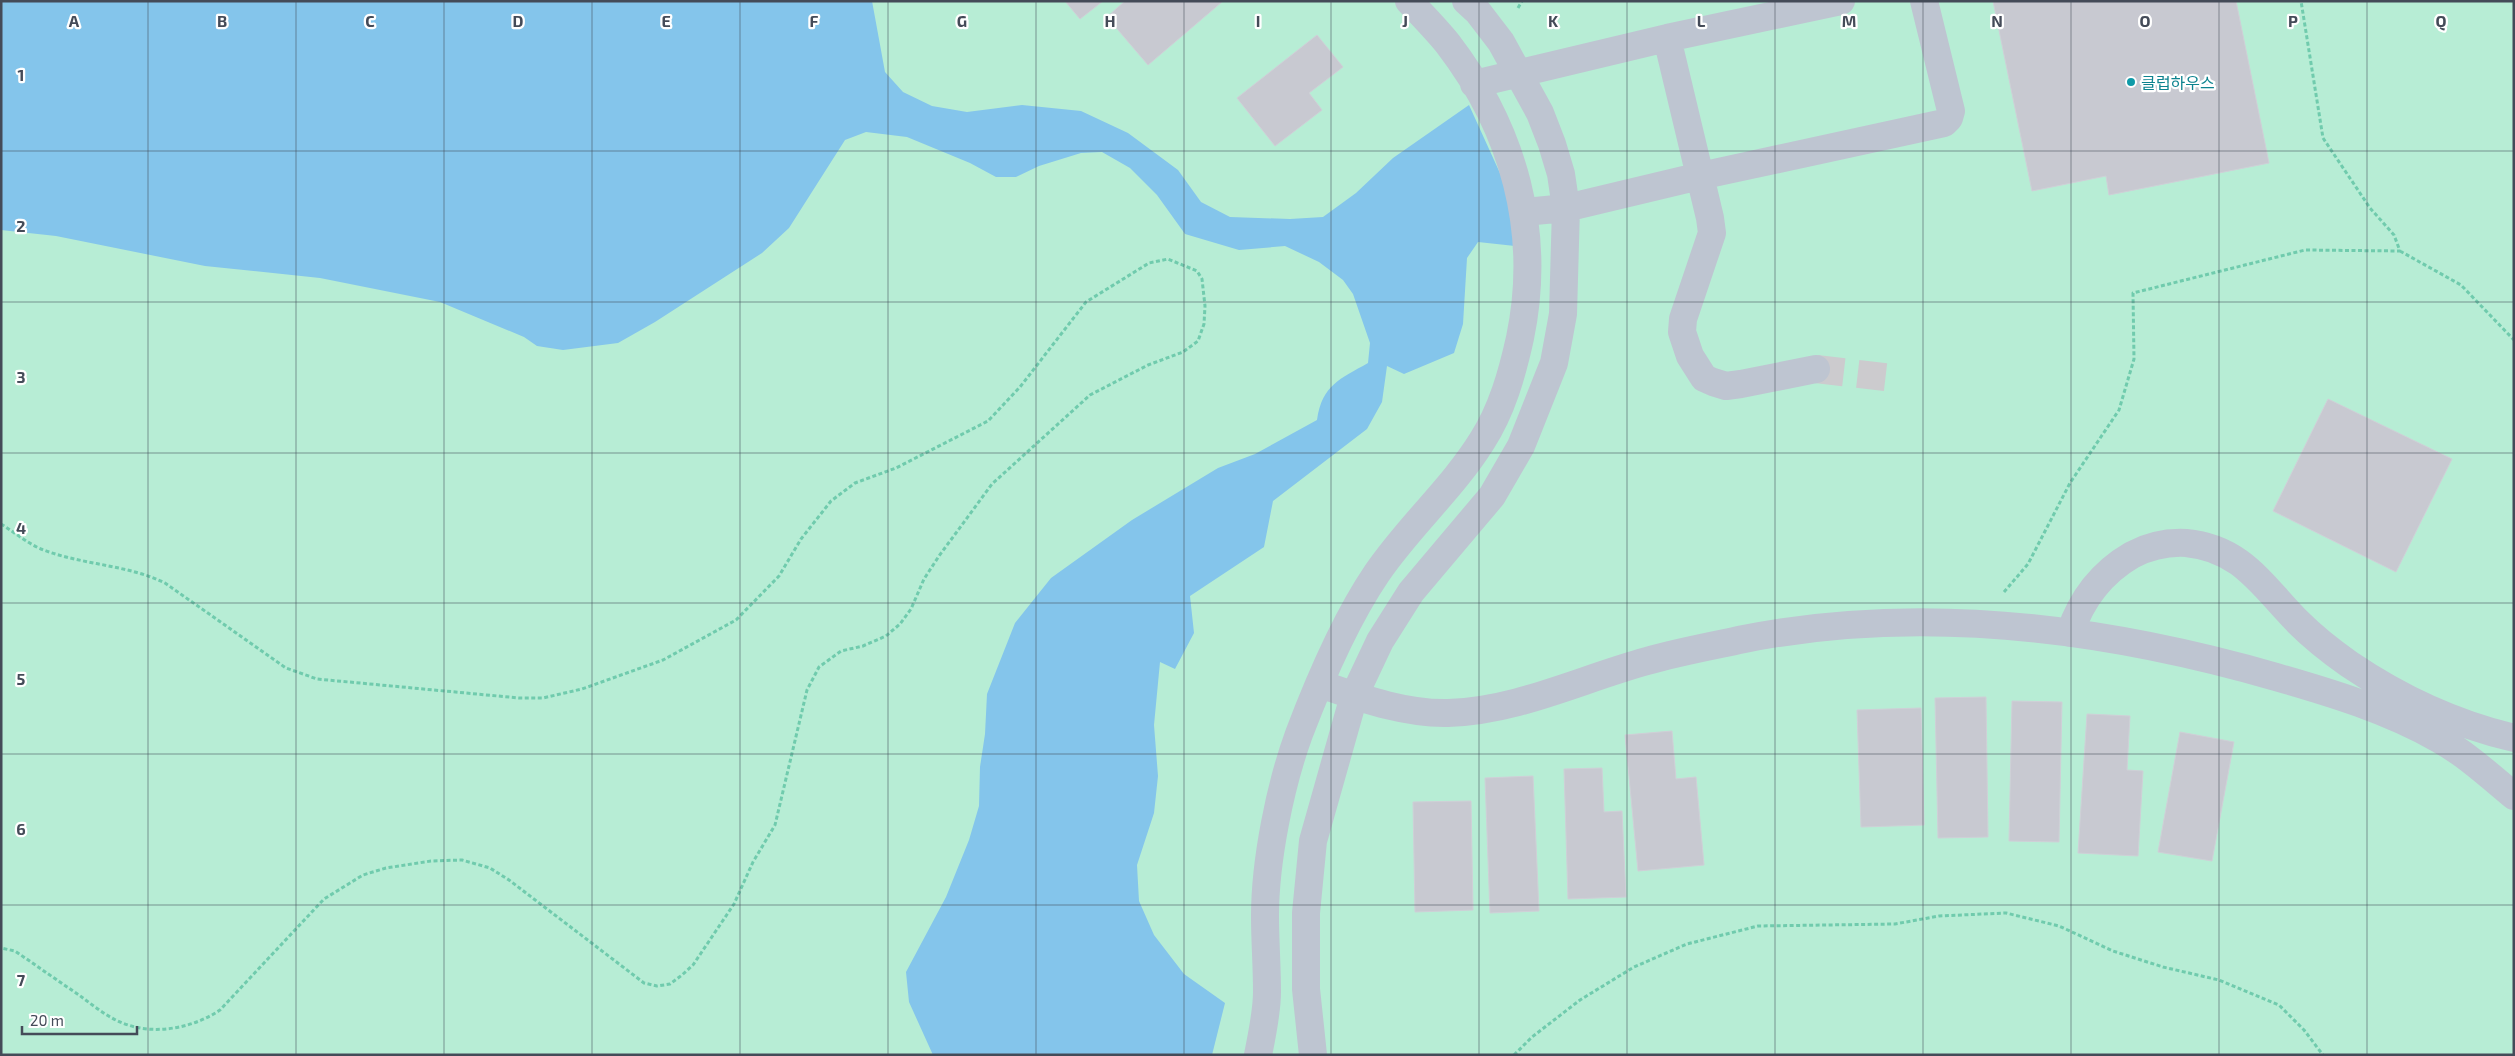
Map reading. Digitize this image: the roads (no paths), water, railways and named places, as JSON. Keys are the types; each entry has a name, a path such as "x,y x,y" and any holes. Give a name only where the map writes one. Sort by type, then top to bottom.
{"street":[{"path":"1258,1055 1267,995 1265,914 1273,831 1298,737 1344,633 1376,574 1482,441 1505,396 1523,321 1528,264 1524,212 1516,174 1497,125 1474,84 1447,44 1409,1"},
{"path":"1313,1055 1306,989 1306,913 1313,841 1354,696 1380,641 1411,592 1492,496 1522,446 1554,364 1563,314 1566,208 1561,174 1552,144 1540,113 1501,42 1478,12 1466,1"},
{"path":"1474,84 1667,38 1841,1"},
{"path":"1524,212 1566,208 1700,176 1944,123 1949,118 1951,111 1924,1"},
{"path":"1667,38 1712,233 1684,319 1682,332 1690,356 1704,378 1726,386 1816,369"},
{"path":"2070,633 2076,615 2090,592 2121,561 2159,544 2202,545 2223,551 2246,566 2268,587 2300,624 2350,664 2423,706 2461,723 2514,738"},
{"path":"1320,684 1354,696 1404,709 1448,713 1505,705 1646,661 1748,639 1835,627 1976,624 2070,633 2116,640 2220,661 2328,692 2389,715 2440,739 2479,766 2514,796"}],"water":[{"path":"1,1 872,1 885,72 903,92 932,106 967,112 1022,105 1081,111 1128,133 1178,170 1201,202 1230,217 1290,219 1323,217 1356,193 1393,158 1469,105 1509,193 1515,246 1478,242 1467,258 1463,324 1454,353 1404,374 1387,366 1382,402 1367,429 1273,501 1264,547 1190,596 1194,633 1175,669 1160,662 1154,725 1158,776 1154,813 1137,865 1139,901 1154,935 1184,974 1225,1003 1212,1055 933,1055 909,1002 906,972 946,897 969,840 979,806 980,767 985,734 987,694 1015,623 1051,578 1132,520 1218,468 1255,454 1317,420 1323,399 1334,384 1368,363 1370,343 1353,294 1343,280 1319,262 1285,246 1239,250 1185,234 1157,195 1130,168 1102,152 1081,153 1039,166 1016,177 996,177 970,163 907,137 866,132 845,140 789,228 762,253 655,322 618,343 563,350 537,346 524,337 440,302 320,278 205,266 56,236 1,230"}],"tunnel":[{"path":"1816,369 1893,378"}],"place":[{"name":"클럽하우스","path":"2131,82"}]}
